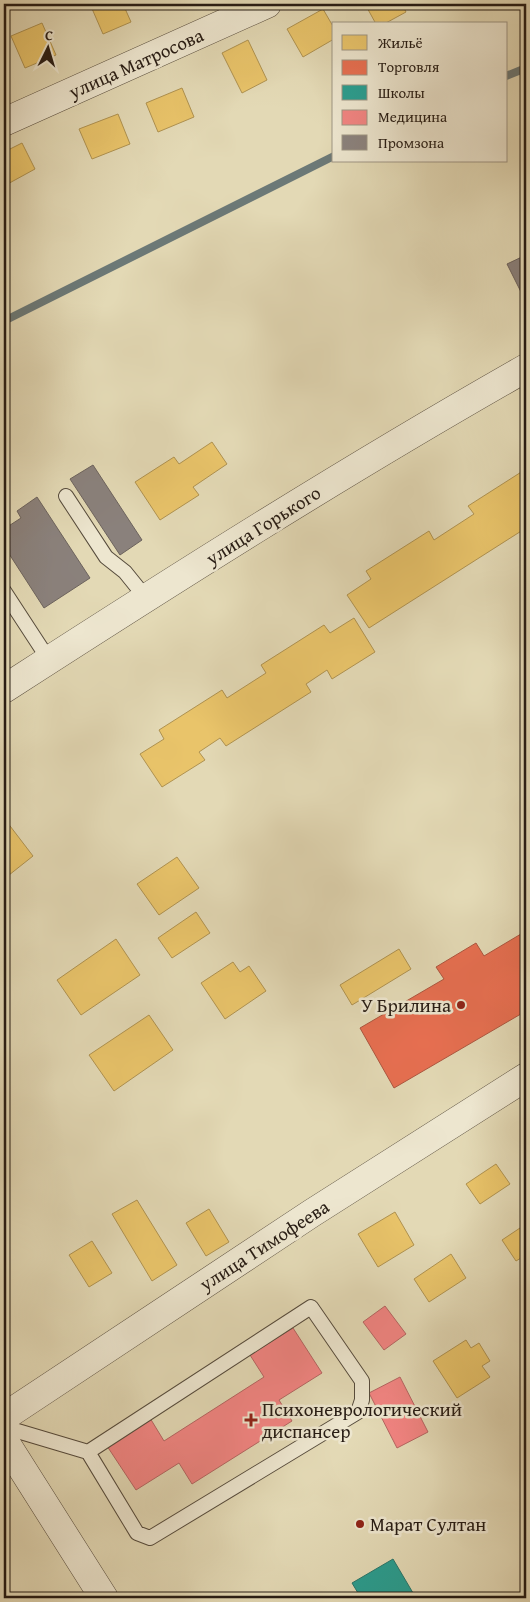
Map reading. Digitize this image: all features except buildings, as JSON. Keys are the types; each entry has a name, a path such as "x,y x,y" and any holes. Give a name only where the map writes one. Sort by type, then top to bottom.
{"street":[{"name":"улица Матросова","path":"4,122 250,8"},
{"name":"улица Горького","path":"4,689 240,537 526,368"},
{"name":"улица Тимофеева","path":"4,1417 312,1213 526,1077"},
{"path":"4,1440 104,1598"}],"lane":[{"path":"66,496 106,557 125,572 146,598"},
{"path":"4,591 49,660"},
{"path":"4,1427 88,1452 137,1533 150,1538 358,1412 362,1400 362,1381 311,1307 88,1452"}],"waterway":[{"path":"508,75 526,68"},
{"path":"4,321 332,157"}],"place":[{"name":"У Брилина","path":"461,1005"},
{"name":"Психоневрологический диспансер","path":"251,1420"},
{"name":"Марат Султан","path":"360,1524"}]}
